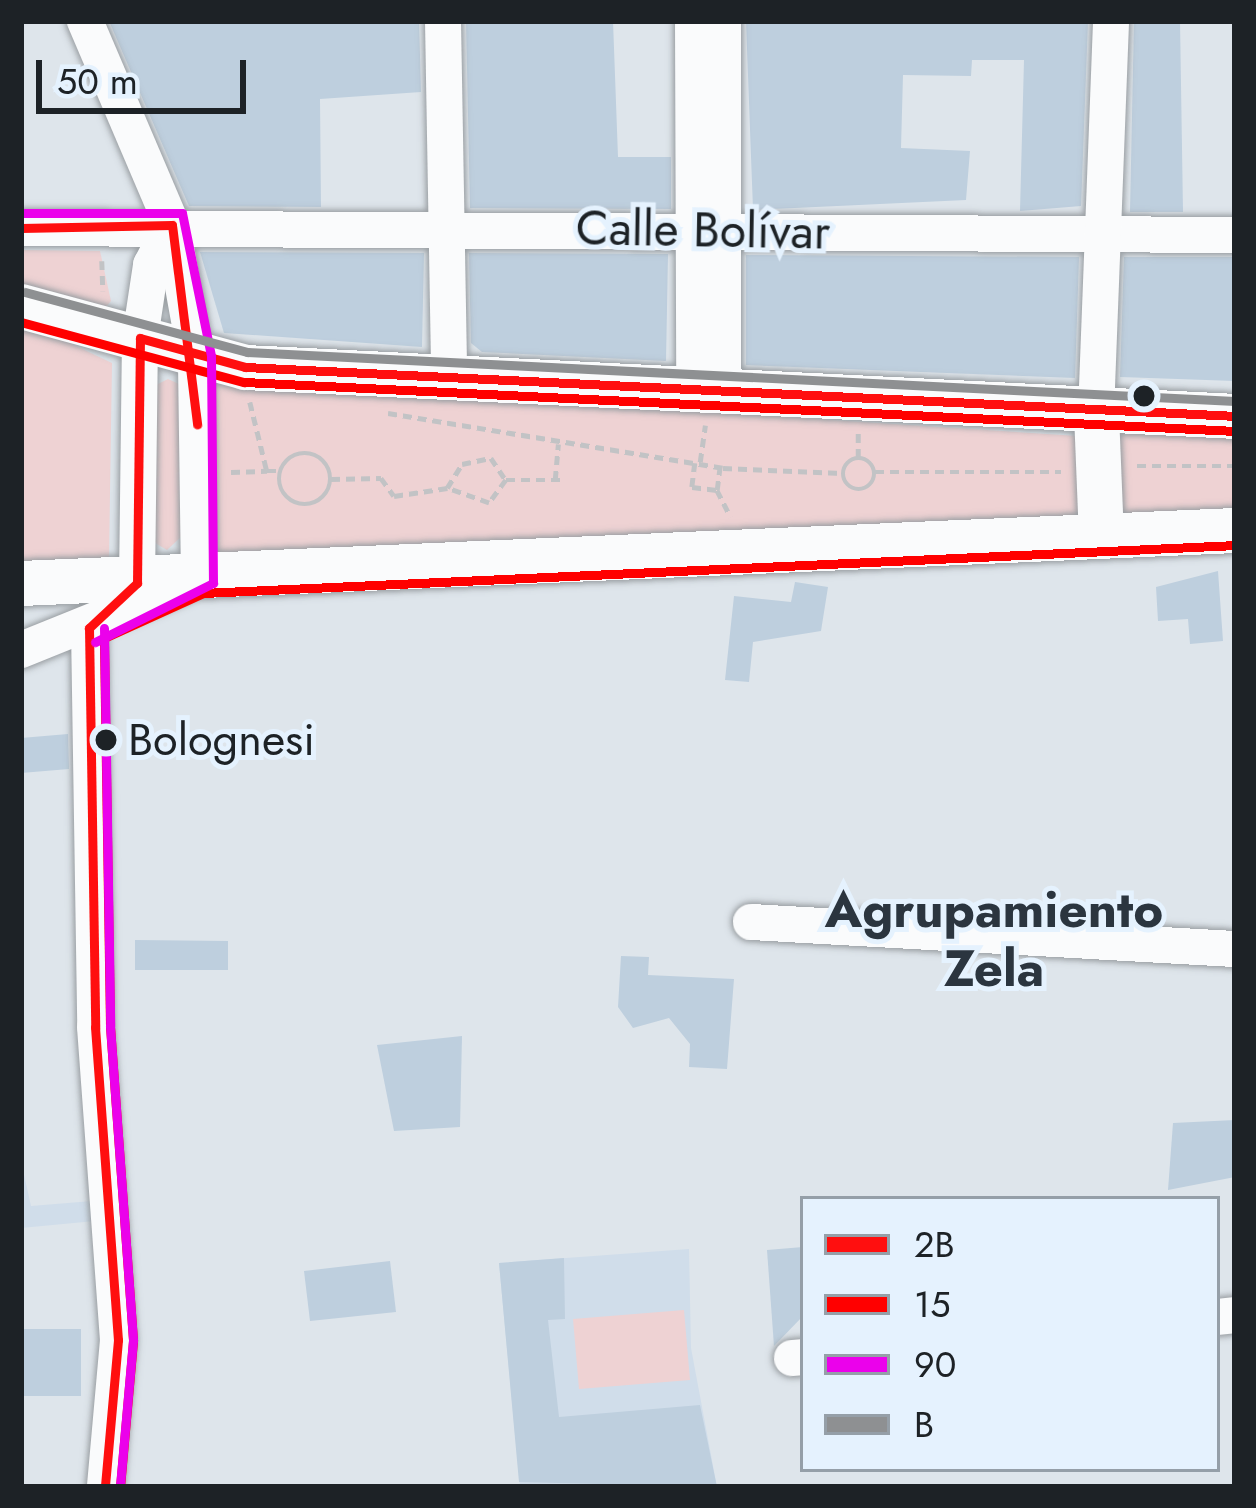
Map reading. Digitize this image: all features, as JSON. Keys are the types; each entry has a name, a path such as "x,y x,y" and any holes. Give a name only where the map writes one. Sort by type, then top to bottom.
{"main road":[{"path":"21,306 140,338 196,359 708,400 1235,416"},
{"path":"1096,413 1101,536"},
{"path":"21,583 137,583 1235,530"}],"street":[{"path":"21,650 89,628 199,578 196,359 172,224 85,21"},
{"path":"443,21 451,225 449,378"},
{"path":"693,21 709,232"},
{"path":"708,400 709,232 723,21"},
{"path":"1096,413 1111,21"},
{"path":"105,1487 118,1340 95,1027 89,628 137,583 140,338 152,266 172,224"},
{"name":"Calle Bolívar","path":"21,228 451,225 709,232 1235,235"},
{"path":"751,922 1235,949"}],"path":[{"path":"101,313 110,226"},
{"path":"268,471 247,390 269,394"},
{"path":"708,400 692,487 717,490"},
{"path":"380,412 720,467 842,473 859,490 875,472"},
{"path":"842,473 858,458 858,424"},
{"path":"506,480 558,480 559,441"},
{"path":"224,472 281,471 306,453 331,479 381,478 394,496 447,488 489,503 506,480"},
{"path":"447,488 475,459 491,458 506,480"},
{"path":"858,458 875,472 1080,472"},
{"path":"1113,467 1235,466"},
{"path":"720,467 717,490 741,535"},
{"path":"281,471 299,504 323,498 331,479"}],"shaded area":[{"path":"21,250 100,251 111,301 101,313 21,289"},
{"path":"21,320 112,363 109,558 21,567"},
{"path":"168,379 179,384 182,536 167,550 155,543 154,386"},
{"path":"219,380 1078,436 1084,515 226,558 213,548 204,390"},
{"path":"1112,427 1235,428 1235,515 1116,517"},
{"path":"21,1161 31,1206 92,1201 95,1221 21,1228"},
{"path":"689,1249 691,1348 717,1487 520,1487 499,1263"},
{"path":"684,1310 690,1380 579,1389 573,1319"}],"building":[{"path":"109,21 419,21 421,92 320,99 321,207 189,206"},
{"path":"466,21 613,21 618,157 671,157 671,209 470,208"},
{"path":"746,21 1088,21 1081,206 1020,211 1024,60 972,60 971,76 903,75 901,148 970,151 966,200 753,210"},
{"path":"1134,21 1180,21 1183,212 1130,212"},
{"path":"200,252 424,253 422,347 224,333"},
{"path":"469,253 668,254 666,361 482,352 471,343"},
{"path":"746,255 1079,257 1075,378 746,365"},
{"path":"1124,257 1235,257 1235,381 1120,377"},
{"path":"1218,571 1223,641 1190,644 1188,619 1158,621 1156,587"},
{"path":"795,582 828,587 821,631 753,642 749,682 725,680 734,596 791,602"},
{"path":"68,734 69,769 21,773 21,738"},
{"path":"135,940 228,941 228,970 135,970"},
{"path":"621,956 649,957 648,975 734,979 727,1069 689,1067 690,1044 669,1018 633,1028 618,1007"},
{"path":"462,1036 460,1127 394,1131 377,1045"},
{"path":"1235,1120 1235,1177 1168,1190 1173,1123"},
{"path":"800,1247 800,1319 774,1346 767,1250"},
{"path":"564,1258 565,1319 548,1320 559,1417 700,1405 717,1487 519,1482 499,1263"},
{"path":"390,1261 396,1312 310,1321 304,1271"},
{"path":"21,1329 81,1329 81,1396 21,1396"}],"transit line":[{"name":"90","path":"21,213 182,213 211,356 213,583 95,642"},
{"name":"2B","path":"21,228 172,225 197,424"},
{"name":"B","path":"25,292 247,352 1235,401"},
{"name":"15","path":"21,322 244,382 1234,431"},
{"name":"2B","path":"89,628 137,583 140,338 245,367 1235,416"},
{"name":"15","path":"120,1487 133,1340 110,1026 104,638 203,593 1235,545"},
{"name":"2B","path":"89,628 95,1027 118,1340 105,1487"},
{"name":"90","path":"104,628 110,1026 133,1340 120,1487"}],"place":[{"name":"Bolognesi","path":"106,740"}],"district":[{"name":"Agrupamiento Zela","path":"994,939"}]}
